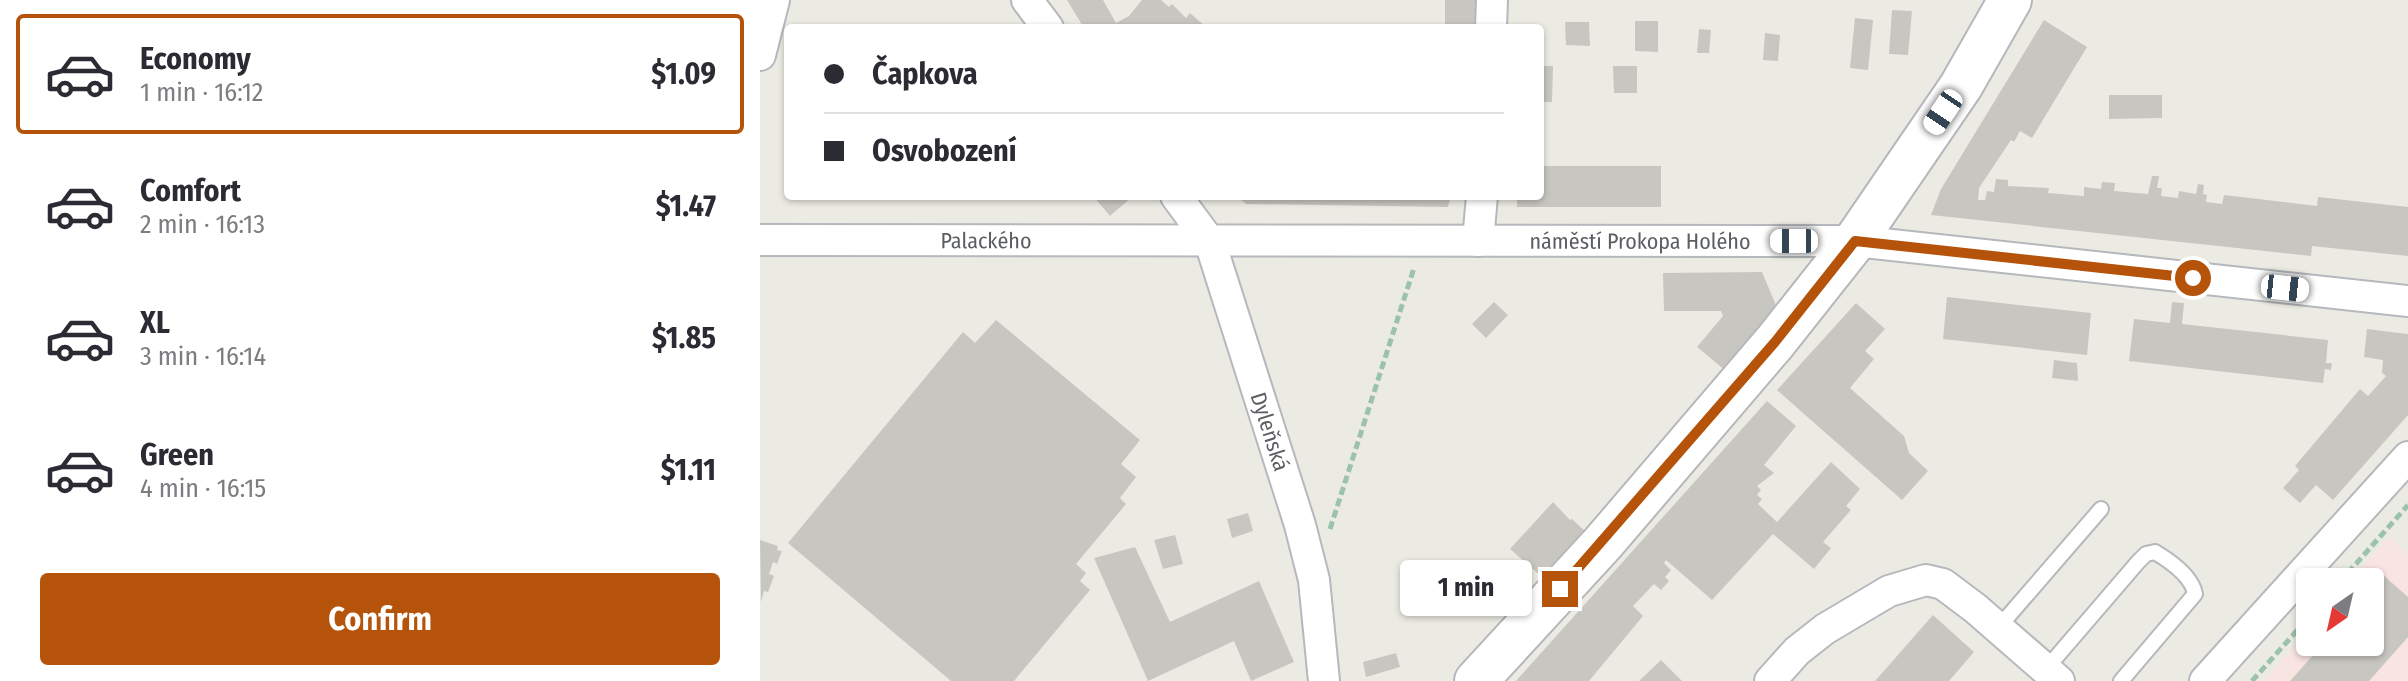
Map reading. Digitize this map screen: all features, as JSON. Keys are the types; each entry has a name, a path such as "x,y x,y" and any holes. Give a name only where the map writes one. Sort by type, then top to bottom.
{"street":[{"path":"760,55 774,0"},
{"path":"1027,0 1045,24"},
{"path":"1491,24 1492,0"},
{"path":"1476,681 1613,531 1775,342 1855,241 1961,86 2010,0"},
{"name":"Dyleňská","path":"1179,200 1210,242 1300,525 1314,580 1324,681"},
{"path":"1478,241 1482,200"},
{"name":"Palackého","path":"760,240 1210,242"},
{"name":"náměstí Prokopa Holého","path":"1210,242 1855,241 2408,301"},
{"path":"2205,681 2408,457"},
{"path":"1770,681 1797,651 1825,629 1889,591 1926,580 1943,584 2052,675"}],"lane":[{"path":"1998,628 2101,509"},
{"path":"2052,675 2138,562 2146,554 2155,552 2182,572 2194,587 2195,594 2121,681"}],"path":[{"path":"1314,580 1423,241"},
{"path":"2352,568 2408,505"},
{"path":"2252,681 2296,632"}],"shaded area":[{"path":"2389,537 2408,554 2408,681 2264,681 2296,644 2296,656 2384,656 2384,568 2362,568"}],"building":[{"path":"1067,0 1103,0 1116,23 1129,16 1142,0 1161,0 1169,7 1172,4 1186,18 1190,13 1202,24 1082,24"},
{"path":"1445,0 1479,0 1479,24 1445,24"},
{"path":"1892,10 1912,11 1908,55 1889,54"},
{"path":"1855,18 1873,20 1868,70 1850,68"},
{"path":"2044,20 2087,47 2032,138 2020,131 2014,142 2011,140 1979,188 1978,200 1985,200 1987,191 1994,192 1996,179 2008,180 2008,186 2049,188 2048,193 2084,196 2084,187 2101,189 2102,182 2115,183 2114,191 2148,194 2152,176 2159,176 2157,188 2162,188 2161,196 2178,198 2179,191 2196,194 2198,184 2204,185 2206,202 2222,204 2224,195 2317,206 2318,197 2408,207 2408,256 2312,246 2311,256 1931,215 1941,189"},
{"path":"1635,21 1658,21 1658,52 1635,51"},
{"path":"1565,22 1589,22 1590,46 1566,45"},
{"path":"1699,29 1711,30 1709,53 1697,53"},
{"path":"1765,33 1780,35 1778,61 1763,60"},
{"path":"1544,66 1553,66 1552,102 1544,102"},
{"path":"1613,66 1637,66 1637,93 1614,93"},
{"path":"2109,95 2162,95 2162,118 2109,119"},
{"path":"1544,166 1661,166 1661,207 1517,207 1517,200 1544,200"},
{"path":"1096,200 1128,200 1110,216"},
{"path":"1242,200 1450,200 1448,207 1246,204"},
{"path":"1762,272 1778,310 1726,371 1697,347 1723,316 1721,311 1664,311 1663,273"},
{"path":"1947,297 2091,313 2087,355 1943,339"},
{"path":"1494,302 1508,315 1486,338 1472,324"},
{"path":"2172,302 2184,303 2182,324 2328,340 2326,363 2332,363 2331,370 2325,369 2323,383 2129,361 2134,319 2170,323"},
{"path":"1856,303 1885,329 1865,351 1874,359 1850,388 1904,436 1909,453 1928,471 1902,500 1777,390"},
{"path":"996,320 1140,440 1121,464 1136,477 1120,498 1126,504 1076,564 1086,573 1080,581 1090,590 1014,681 951,681 788,543 963,332 975,343"},
{"path":"2367,329 2408,334 2408,415 2333,500 2316,485 2300,503 2283,488 2299,470 2295,466 2360,389 2368,396 2386,376 2382,373 2383,360 2364,357"},
{"path":"2054,360 2077,363 2078,381 2052,378"},
{"path":"1767,401 1796,426 1764,465 1774,473 1757,486 1761,490 1757,495 1762,499 1758,504 1777,522 1831,462 1860,489 1846,506 1851,510 1823,542 1831,548 1814,569 1773,534 1712,600 1666,560 1664,563 1671,570 1665,577 1669,581 1661,590 1654,584 1633,606 1643,616 1589,681 1516,681"},
{"path":"1553,502 1587,533 1542,577 1510,549"},
{"path":"1248,513 1253,531 1232,538 1227,519"},
{"path":"1175,535 1183,564 1163,569 1154,540"},
{"path":"760,540 778,546 777,550 782,551 777,564 773,562 769,574 774,576 761,602"},
{"path":"1135,547 1170,622 1259,581 1294,662 1251,681 1234,641 1148,681 1094,558"},
{"path":"2384,576 2408,597 2408,637 2369,681 2290,681 2312,656 2384,656"},
{"path":"1933,615 1974,652 1949,681 1875,681"},
{"path":"1396,653 1400,667 1366,677 1363,662"},
{"path":"1661,660 1682,681 1639,681"}],"route":[{"path":"1560,589 1775,342 1855,241 2193,278"}]}
